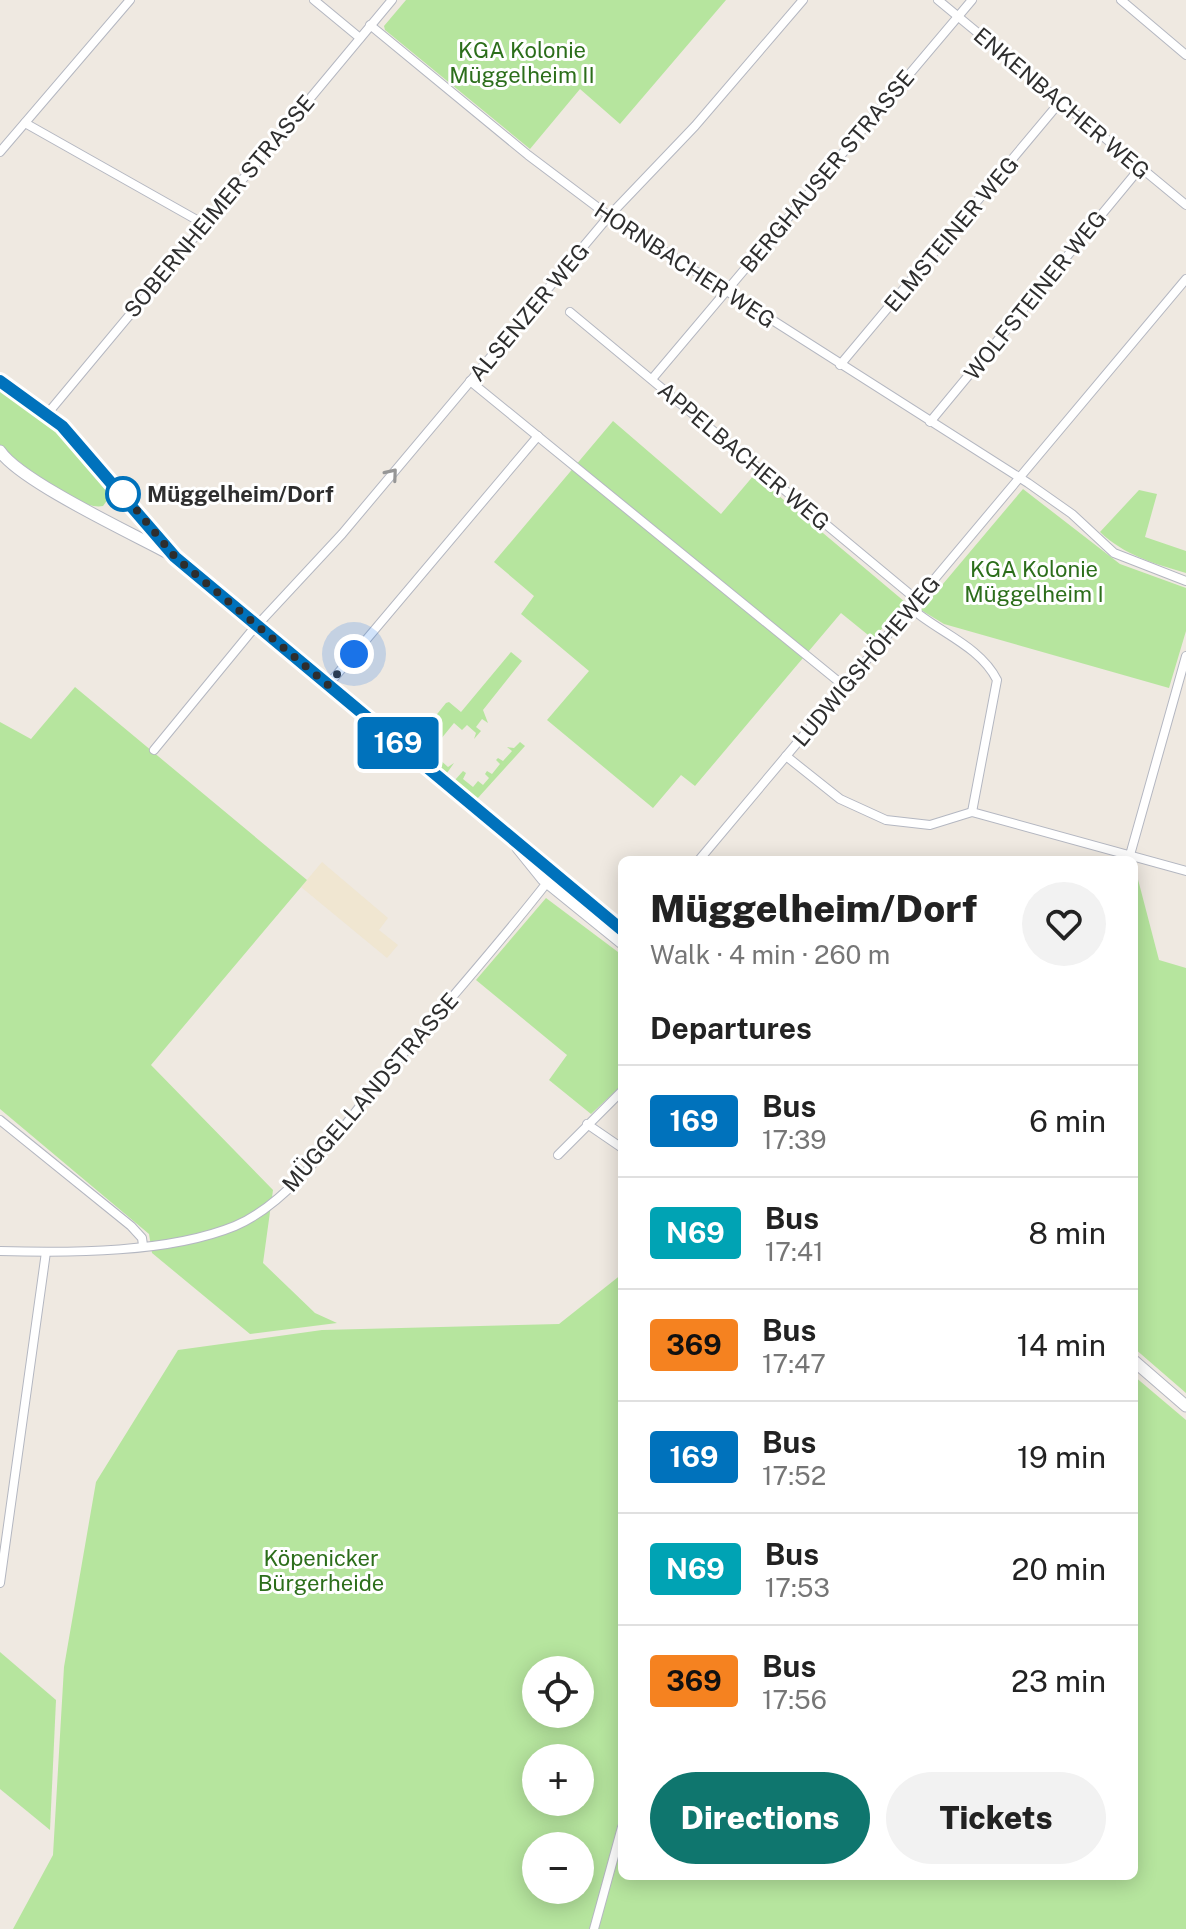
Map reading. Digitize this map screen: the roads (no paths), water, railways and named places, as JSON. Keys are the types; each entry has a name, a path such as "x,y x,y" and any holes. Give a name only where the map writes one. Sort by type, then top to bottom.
{"main road":[{"path":"0,381 48,413 99,465 175,557 511,838 618,939"},
{"path":"2,459 175,557"},
{"path":"551,878 618,927"},
{"path":"1138,1364 1186,1406"}],"street":[{"path":"0,152 130,0"},
{"path":"314,0 360,38"},
{"name":"SOBERNHEIMER STRASSE","path":"48,413 392,0"},
{"name":"ALSENZER WEG","path":"154,750 257,626 342,534 609,216 695,126 803,0"},
{"name":"ENKENBACHER WEG","path":"938,0 1186,205"},
{"name":"BERGHAUSER STRASSE","path":"652,379 972,0"},
{"path":"1121,0 1186,55"},
{"name":"HORNBACHER WEG","path":"370,25 533,160 609,216 1061,505 1114,553 1186,581"},
{"name":"ELMSTEINER WEG","path":"840,365 1060,102"},
{"path":"25,123 204,224"},
{"name":"WOLFSTEINER WEG","path":"930,422 1140,168"},
{"name":"LUDWIGSHÖHEWEG","path":"702,856 1186,279"},
{"name":"APPELBACHER WEG","path":"570,312 917,600"},
{"path":"470,381 844,686"},
{"path":"328,685 538,436"},
{"path":"911,608 952,636 989,667 997,680 972,812"},
{"path":"1130,855 1186,656"},
{"path":"786,756 840,799 886,820 930,825 972,812 1134,856"},
{"path":"1138,857 1186,871"},
{"name":"MÜGGELLANDSTRASSE","path":"0,1251 46,1252 143,1245 233,1227 284,1193 551,878"},
{"path":"558,1155 618,1095"},
{"path":"0,1120 131,1226 142,1238 143,1245"},
{"path":"587,1124 618,1145"},
{"path":"0,1583 46,1252"},
{"path":"594,1929 618,1842"}],"place":[{"name":"Müggelheim/Dorf","path":"123,494"}],"park label":[{"name":"KGA Kolonie Müggelheim II","path":"522,62"},
{"name":"KGA Kolonie Müggelheim I","path":"1034,582"},
{"name":"Köpenicker Bürgerheide","path":"321,1570"}]}
